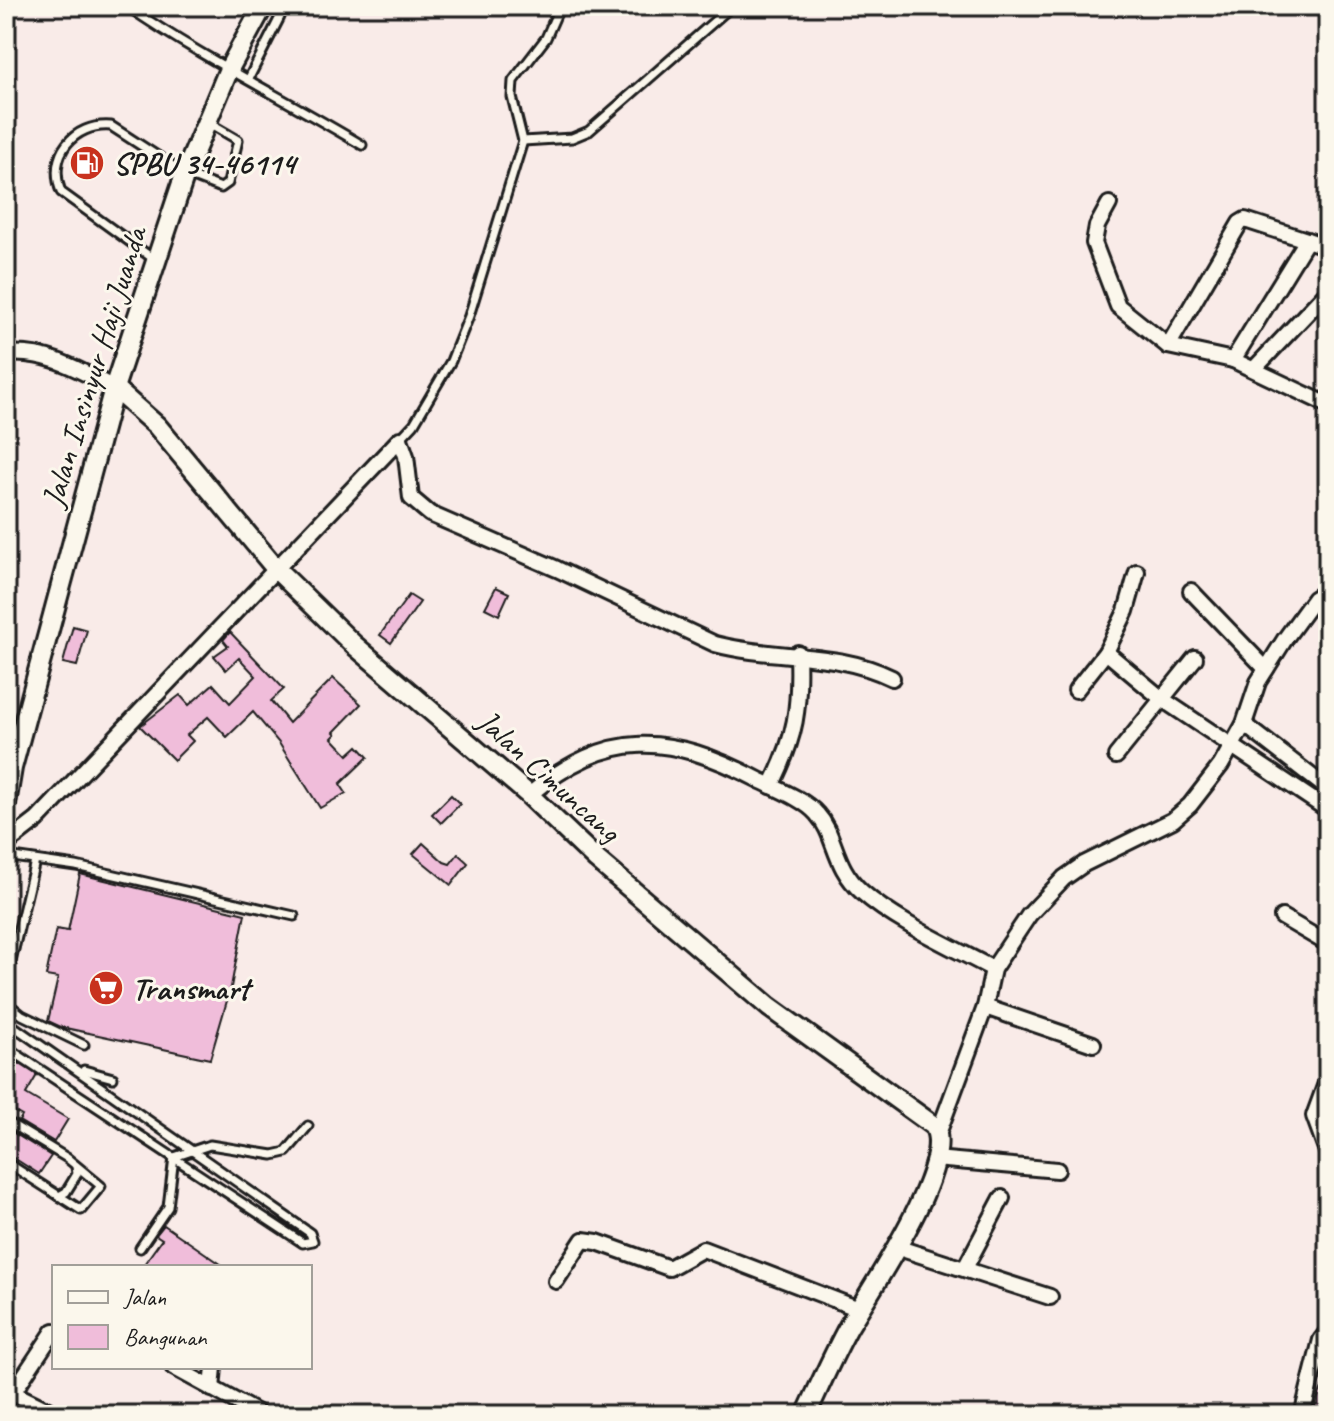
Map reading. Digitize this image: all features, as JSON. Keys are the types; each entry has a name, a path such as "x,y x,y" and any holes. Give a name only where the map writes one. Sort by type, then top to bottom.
{"street":[{"name":"Jalan Insinyur Haji Juanda","path":"6,804 9,773 114,388 185,174 229,69 263,6"},
{"path":"1109,204 1097,226 1094,243 1114,300 1168,346 1233,360 1328,405"},
{"path":"1168,346 1240,223 1245,220 1322,245 1328,254"},
{"path":"1233,360 1307,240"},
{"path":"1254,369 1328,291"},
{"path":"6,354 37,354 54,358 114,388"},
{"name":"Jalan Cimuncang","path":"114,388 157,426 277,570 353,644 769,1007 906,1103 938,1134"},
{"path":"6,844 37,820 400,439 406,456 411,498 430,514 557,569 715,644 740,651 798,653 862,664 892,678"},
{"path":"1076,690 1106,652 1126,611 1137,572"},
{"path":"806,1415 859,1309 899,1248 925,1186 935,1159 938,1134 985,1007 993,969 1029,915 1064,878 1105,852 1173,820 1190,805 1221,765 1244,724 1266,669 1314,599 1328,590"},
{"path":"1191,591 1266,669"},
{"path":"1106,652 1162,699 1328,810"},
{"path":"771,786 795,734 799,703 798,653"},
{"path":"1116,756 1195,658"},
{"path":"1244,724 1325,786 1312,798"},
{"path":"529,795 561,768 582,757 634,744 706,756 771,786 820,816 843,872 867,896 993,969"},
{"path":"1282,917 1328,944"},
{"path":"985,1007 1093,1044"},
{"path":"1328,1078 1314,1116 1328,1154"},
{"path":"935,1159 1057,1170"},
{"path":"965,1268 1002,1198"},
{"path":"556,1281 583,1240 597,1242 669,1268 703,1249 859,1309"},
{"path":"899,1248 1050,1297"},
{"path":"1302,1415 1321,1340 1328,1331"},
{"path":"52,1334 9,1398 58,1415"},
{"path":"177,1369 261,1415"},
{"path":"212,1389 214,1369"}],"lane":[{"path":"127,6 176,41 249,78 362,145"},
{"path":"400,439 414,424 451,361 523,141 512,97 513,81 546,38 560,6"},
{"path":"523,141 572,138 589,131 726,11"},
{"path":"249,78 280,17"},
{"path":"157,261 61,192 57,183 60,153 77,133 97,125 111,126 185,174 215,188 228,183 238,140 207,122"},
{"path":"6,856 76,866 294,916"},
{"path":"6,983 35,861"},
{"path":"6,993 7,1003 22,1015 84,1045"},
{"path":"6,1021 78,1068 310,1233 311,1244 303,1243 6,1047"},
{"path":"78,1068 113,1078"},
{"path":"6,1121 75,1164 101,1186 84,1210 6,1162"},
{"path":"174,1157 190,1149 210,1145 273,1155 286,1152 308,1126"},
{"path":"140,1248 168,1207 174,1157"},
{"path":"59,1196 66,1192 77,1174 75,1164"}],"building":[{"path":"496,587 509,593 499,615 485,608"},
{"path":"409,595 420,602 391,643 380,635"},
{"path":"73,626 87,630 77,666 63,663"},
{"path":"230,632 284,689 271,701 289,723 333,678 361,704 332,738 348,755 358,746 368,757 340,784 346,793 320,808 279,743 253,712 227,737 208,717 187,735 193,741 174,760 140,726 180,695 189,705 213,684 230,703 256,676 239,658 226,670 214,656 228,646 223,640"},
{"path":"451,795 460,804 441,823 432,814"},
{"path":"423,843 444,862 450,864 458,854 468,863 451,885 413,854"},
{"path":"80,874 245,914 231,987 210,1059 61,1027 48,1021 58,978 46,976 56,929 68,931"},
{"path":"6,1055 37,1075 26,1094 68,1119 54,1142 19,1121 22,1116 6,1107"},
{"path":"12,1132 51,1156 39,1174 6,1153 6,1142"},
{"path":"164,1225 222,1265 143,1265 162,1239 156,1235"},
{"path":"1328,1373 1328,1415 1312,1415 1316,1402"}],"place":[{"name":"SPBU 34-46114","path":"87,163"},
{"name":"Transmart","path":"106,988"}]}
